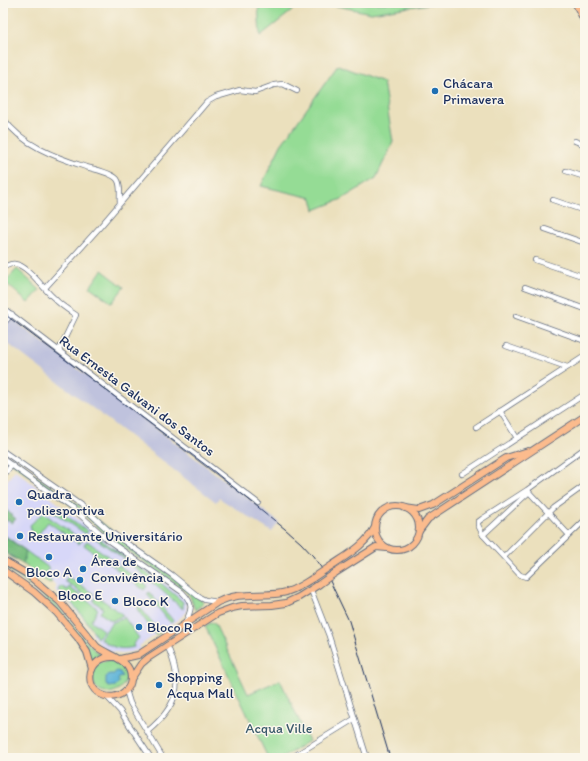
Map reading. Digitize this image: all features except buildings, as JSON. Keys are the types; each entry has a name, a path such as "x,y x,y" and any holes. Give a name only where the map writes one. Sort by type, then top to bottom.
{"highway":[{"path":"576,3 585,21"},
{"path":"582,3 585,9"}],"main road":[{"path":"535,449 506,458 433,505 419,510 398,506 385,510 377,520 370,536 364,543 297,589 283,593 237,595 218,602 138,655 117,658 105,657 101,659 94,665 90,675 93,687 101,695 107,697 119,695 126,690 141,664 167,645 221,611 242,606 279,604 302,596 376,546 399,550 406,548 412,544 428,519 582,419 585,416"},
{"path":"405,508 411,511 416,517 419,531"},
{"path":"375,527 376,534 380,541 390,549"},
{"path":"3,560 27,574 60,602 97,647 126,663 131,679"},
{"path":"3,570 34,592 56,612 78,638 87,652 92,669"}],"street":[{"path":"45,288 207,102 216,97 240,90 255,92 274,85 283,84 297,91"},
{"path":"3,118 8,126 34,146 65,160 116,178 120,183 120,203"},
{"path":"575,141 585,145"},
{"path":"566,171 585,177"},
{"path":"553,200 585,211"},
{"path":"545,230 585,243"},
{"path":"534,260 585,276"},
{"path":"3,267 12,264 21,266 45,288 52,297 76,315 59,350"},
{"path":"525,287 585,309"},
{"name":"Rua Ernesta Galvani dos Santos","path":"3,308 258,503"},
{"path":"3,324 12,314"},
{"path":"516,316 585,341"},
{"path":"506,346 567,367"},
{"path":"476,427 585,356"},
{"path":"462,474 585,394"},
{"path":"500,412 517,438"},
{"path":"585,449 528,491 478,522 478,528 520,575 526,577 585,520"},
{"path":"3,451 82,506 108,530 172,575 199,597 204,600 218,602"},
{"path":"3,459 78,513 109,540 182,592 188,598 191,606 191,611 185,624"},
{"path":"3,476 12,465"},
{"path":"504,557 558,504 585,485"},
{"path":"528,491 569,535"},
{"path":"483,535 528,491"},
{"path":"311,590 329,636 366,758"},
{"path":"302,596 315,599"},
{"path":"148,731 166,714 174,696 176,678 172,656 167,645"},
{"path":"126,690 130,703 164,758"},
{"path":"107,697 120,711 151,758"},
{"path":"291,758 354,720"}],"shaded area":[{"path":"3,312 279,522 272,532 219,498 216,502 3,340"},
{"path":"15,470 99,535 186,598 186,613 139,646 141,648 138,650 120,653 110,651 101,646 81,616 62,595 60,596 55,590 57,586 52,582 49,583 26,566 3,552 3,486"}],"green space":[{"path":"258,3 302,3 260,36"},
{"path":"322,3 436,3 371,13"},
{"path":"338,65 383,82 393,142 376,178 342,199 315,210 312,198 261,186 281,145"},
{"path":"17,269 40,290 28,303 5,282"},
{"path":"102,270 124,287 112,303 90,287"},
{"path":"8,457 81,507 191,591 204,603 195,610 190,596 182,588 110,538 81,512 8,460"},
{"path":"49,504 88,531 86,534 46,507"},
{"path":"3,507 16,519 12,523 7,520 3,525"},
{"path":"43,513 82,540 79,544 48,522 34,540 30,525"},
{"path":"3,534 49,568 44,574 52,582 49,583 26,566 3,552"},
{"path":"93,534 156,579 183,602 183,609 125,559 92,536"},
{"path":"3,535 26,551 23,564 3,550"},
{"path":"87,541 117,563 114,567 84,545"},
{"path":"3,562 50,598 100,655 92,661 52,605 32,586 3,566"},
{"path":"118,565 147,586 144,590 115,568"},
{"path":"68,577 94,594 90,599 65,581"},
{"path":"61,586 67,590 69,587 98,609 91,621 104,631 97,638 79,612 58,590"},
{"path":"149,592 171,618 173,621 171,623 147,594"},
{"path":"97,596 123,615 112,621 100,613 103,608 93,601"},
{"path":"139,606 160,632 156,635 137,609"},
{"path":"124,617 139,638 133,644 134,647 124,649 108,644 100,638 112,623"},
{"name":"Acqua Ville","path":"212,622 215,624 248,694 280,680 309,741 282,758 268,758 205,626"},
{"path":"114,659 123,667 126,675 125,683 113,692 106,693 99,690 94,684 93,668 100,662"}],"water":[{"path":"116,671 120,672 122,676 118,679 119,682 116,686 109,687 106,684 106,677 109,674 114,674"}],"railway":[{"path":"3,313 211,469 285,529 313,556 329,579 349,621 390,758"}],"place":[{"name":"Chácara Primavera","path":"435,91"},
{"name":"Quadra poliesportiva","path":"19,502"},
{"name":"Restaurante Universitário","path":"20,536"},
{"name":"Bloco A","path":"49,557"},
{"name":"Área de Convivência","path":"83,569"},
{"name":"Bloco E","path":"80,580"},
{"name":"Bloco K","path":"115,601"},
{"name":"Bloco R","path":"139,627"},
{"name":"Shopping Acqua Mall","path":"159,685"}]}
